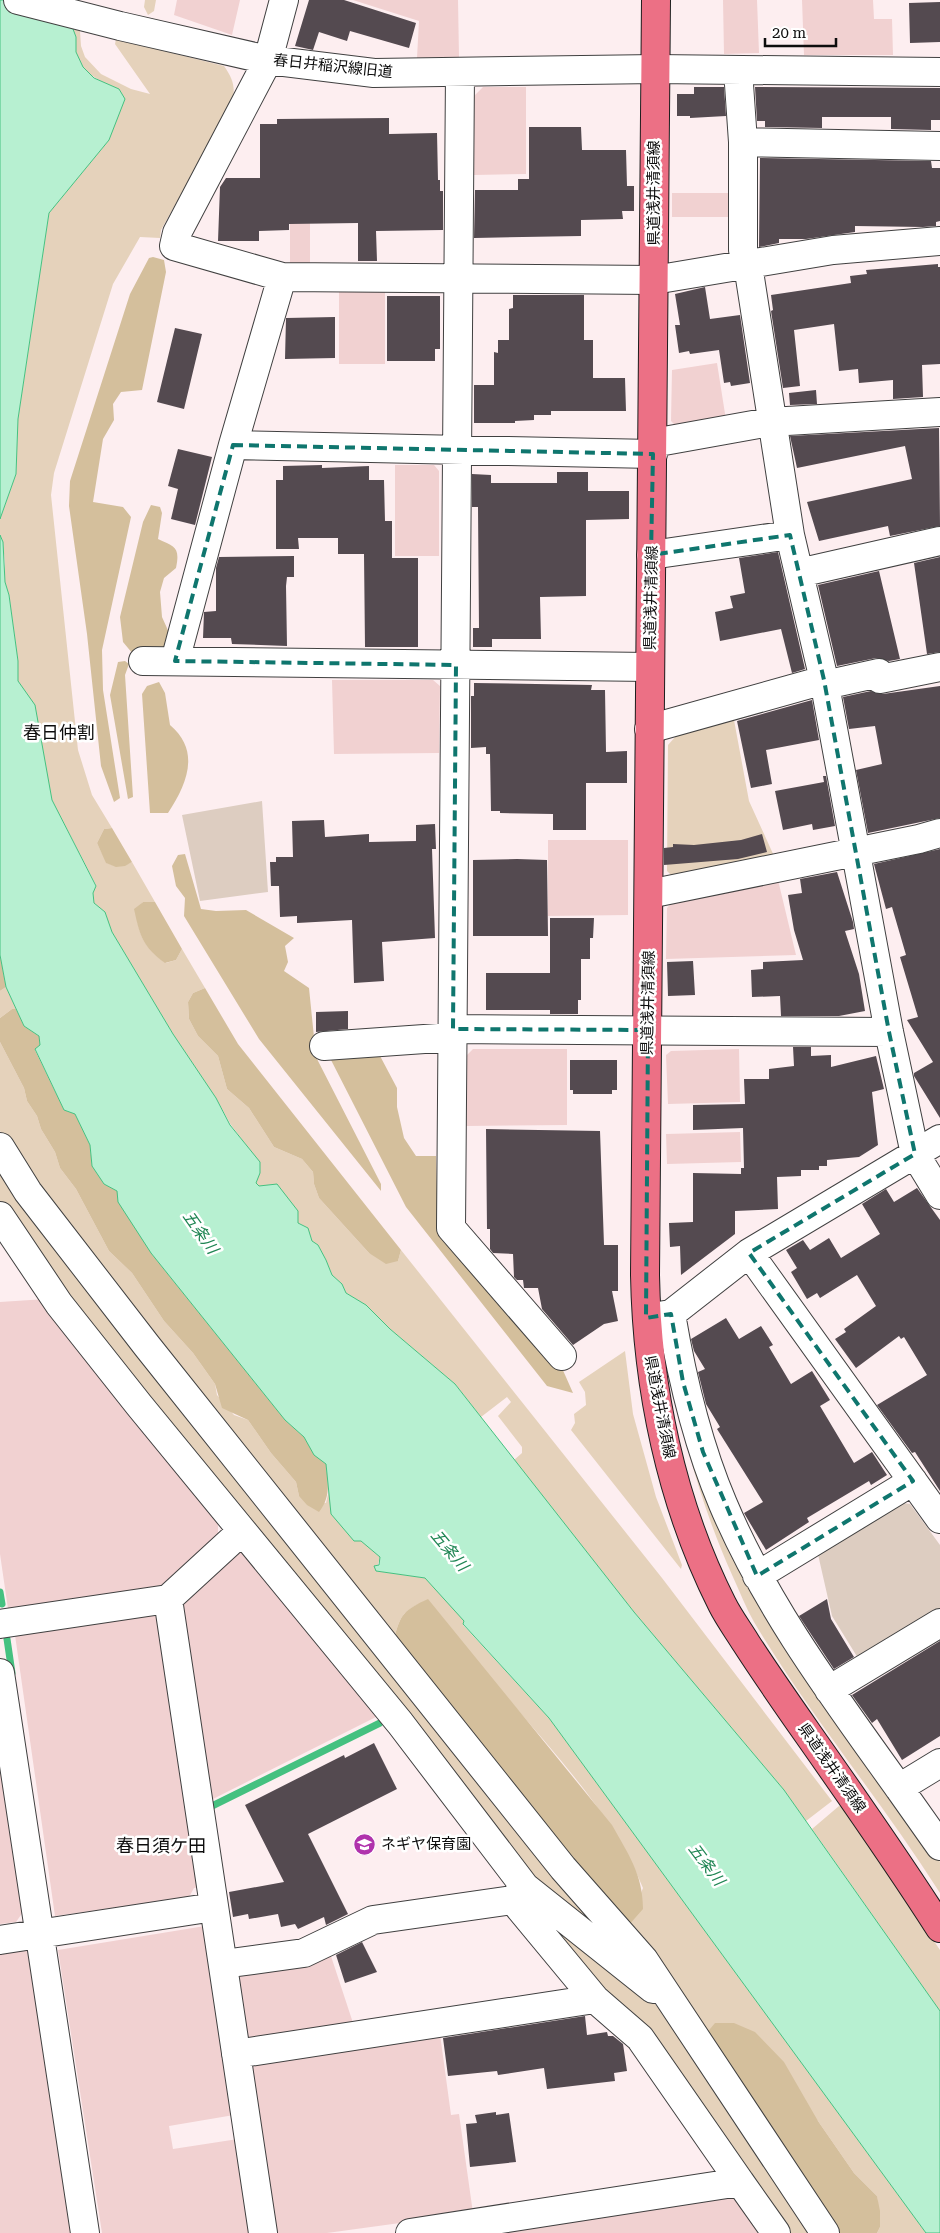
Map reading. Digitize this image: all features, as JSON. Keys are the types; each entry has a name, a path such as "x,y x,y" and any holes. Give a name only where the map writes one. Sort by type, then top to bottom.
{"main road":[{"name":"県道浅井清須線","path":"656,0 648,1030 658,1316 652,1374 668,1455 690,1528 722,1605 773,1684 888,1847 940,1928"}],"street":[{"name":"春日井稲沢線旧道","path":"18,0 268,60 374,73 656,69 940,72"},
{"path":"284,0 268,60 177,233 174,246 282,277 654,280 833,250 940,240"},
{"path":"738,70 743,142 743,250 748,265 770,422 790,535 825,682 889,1032 915,1154 940,1195"},
{"path":"460,73 452,1228 562,1356"},
{"path":"743,142 940,146"},
{"path":"175,661 233,445 282,277"},
{"path":"233,445 457,450 653,449 770,422 940,412"},
{"path":"651,555 790,535"},
{"path":"799,573 940,541"},
{"path":"143,661 650,667"},
{"path":"649,729 825,682 879,673 880,679 940,667"},
{"path":"649,894 940,833"},
{"path":"324,1046 453,1033 648,1030 889,1032"},
{"path":"940,1138 749,1253 658,1316 683,1382 703,1452 723,1505 757,1576 829,1690 940,1846"},
{"path":"0,1147 28,1192 147,1346 563,1868 644,1960 825,2233"},
{"path":"0,1216 59,1304 400,1723 595,1999 640,2038 776,2233"},
{"path":"749,1253 940,1519"},
{"path":"757,1576 913,1481"},
{"path":"0,1624 168,1599 242,1531"},
{"path":"168,1599 263,2233"},
{"path":"829,1690 940,1623"},
{"path":"0,1674 85,2233"},
{"path":"899,1788 940,1763"},
{"path":"223,1964 304,1953 373,1920 519,1893 672,2003"},
{"path":"0,1940 214,1907"},
{"path":"236,2054 595,1999"},
{"path":"416,2232 740,2182"}],"highlighted area":[{"path":"233,445 653,454 651,555 790,535 824,680 889,1032 915,1154 749,1253 913,1481 757,1576 703,1452 683,1382 671,1314 646,1318 648,1030 453,1029 456,665 175,661"}],"shaded area":[{"path":"145,0 156,0 154,11 148,15 144,7"},
{"path":"177,0 240,0 232,35 174,15"},
{"path":"353,0 458,0 459,57 417,58 419,21"},
{"path":"723,0 757,0 759,53 724,54"},
{"path":"802,0 873,0 874,19 892,19 893,55 804,55"},
{"path":"73,29 80,31 81,46 85,57 101,74 131,89 150,94 115,44 116,39 224,66 232,79 234,88 232,103 161,230 160,238 140,237 113,284 54,473 51,495 78,750 92,795 112,828 104,829 97,843 107,863 119,866 132,862 155,902 143,902 135,909 143,940 147,946 166,963 176,960 182,949 205,988 193,993 188,1002 189,1019 198,1036 218,1056 227,1089 249,1108 274,1147 302,1159 313,1172 314,1184 319,1198 369,1253 398,1261 401,1250 662,1578 832,1801 806,1821 784,1790 634,1612 514,1460 522,1453 522,1447 498,1416 511,1402 507,1397 481,1417 455,1384 390,1329 366,1305 346,1293 342,1284 332,1275 318,1245 312,1241 308,1228 298,1223 256,1183 259,1162 231,1125 216,1098 173,1034 112,932 105,912 94,903 93,893 96,885 52,800 24,691 18,681 18,661 9,595 5,582 3,542 0,535 0,519 16,474 18,419 49,213 109,140 119,89 92,76 82,66 76,52"},
{"path":"483,87 526,87 526,174 474,175 473,97"},
{"path":"290,177 310,177 310,265 290,265"},
{"path":"672,193 735,193 735,217 672,217"},
{"path":"153,257 164,260 166,272 142,390 121,392 113,404 114,420 103,439 93,502 123,507 131,517 102,650 103,690 120,798 114,802 101,766 87,634 69,506 70,481 130,294 149,258"},
{"path":"339,292 385,292 385,364 339,364"},
{"path":"717,363 726,420 677,427 671,421 672,370"},
{"path":"395,465 434,465 439,471 439,556 395,556"},
{"path":"151,505 160,507 162,513 158,539 173,546 177,552 176,568 164,578 160,592 162,617 171,637 171,643 164,647 149,647 133,654 123,642 120,617 143,522"},
{"path":"125,661 129,664 125,675 133,797 128,799 110,695 118,662"},
{"path":"332,680 433,680 440,686 439,753 334,754"},
{"path":"159,682 165,693 170,725 180,735 185,746 188,768 181,791 168,813 150,813 142,694 147,686"},
{"path":"734,720 749,801 774,856 671,875 667,871 668,745 676,736"},
{"path":"262,801 268,892 200,901 182,815"},
{"path":"112,828 132,862 125,866 116,867 106,863 97,843 104,829"},
{"path":"548,840 628,840 628,915 548,916"},
{"path":"185,854 201,909 216,911 246,910 294,938 285,946 288,962 284,971 309,988 316,1057 381,1184 381,1191 259,1039 184,916 185,898 176,886 172,866 178,855"},
{"path":"778,880 796,955 666,959 667,908 674,900"},
{"path":"143,902 155,902 182,949 176,960 165,963 151,951 143,940 134,909"},
{"path":"0,955 6,987 0,991"},
{"path":"6,987 16,1009 12,1009 0,1018 0,991"},
{"path":"205,988 238,1044 401,1250 398,1261 386,1264 369,1253 319,1198 314,1184 313,1172 302,1159 274,1147 249,1108 227,1089 218,1056 198,1036 189,1019 188,1002 193,993"},
{"path":"12,1009 16,1009 24,1026 39,1036 40,1045 35,1050 64,1110 75,1114 90,1145 92,1166 104,1184 117,1191 151,1253 285,1420 304,1437 314,1454 326,1464 327,1495 319,1512 307,1505 299,1496 296,1482 271,1453 248,1420 222,1408 215,1384 193,1353 164,1321 132,1273 109,1251 76,1189 60,1168 55,1152 41,1129 37,1116 27,1101 24,1088 0,1042 0,1018"},
{"path":"0,1042 24,1088 27,1101 37,1116 41,1129 55,1152 60,1168 76,1189 109,1251 132,1273 164,1321 193,1353 215,1384 217,1395 234,1415 248,1420 271,1453 296,1482 299,1496 326,1503 329,1490 331,1514 380,1557 376,1571 425,1578 465,1621 463,1625 549,1718 926,2233 877,2233 880,2227 877,2196 854,2173 818,2121 705,2035 628,1926 643,1888 617,1837 585,1791 428,1600 413,1607 404,1614 398,1624 394,1640 38,1191 0,1131"},
{"path":"473,1049 567,1049 567,1125 466,1126 466,1056"},
{"path":"739,1049 740,1102 668,1104 666,1055 671,1051"},
{"path":"379,1054 397,1088 397,1107 404,1138 416,1156 436,1156 438,1229 548,1361 558,1359 573,1393 547,1386 406,1207 331,1060 337,1056"},
{"path":"740,1132 741,1162 667,1164 666,1134"},
{"path":"0,1165 620,1947 533,1883 62,1293 0,1202"},
{"path":"46,1299 218,1516 218,1537 166,1584 155,1588 8,1609 0,1554 0,1302"},
{"path":"625,1351 633,1414 656,1497 682,1565 681,1569 571,1430 575,1423 574,1414 586,1405 585,1392 579,1382"},
{"path":"671,1379 693,1451 903,1807 940,1862 940,1893 798,1691 751,1617 713,1529 683,1430"},
{"path":"895,1502 910,1504 940,1545 940,1613 861,1663 832,1616 817,1550"},
{"path":"230,1553 248,1553 380,1715 207,1802 177,1609"},
{"path":"428,1599 612,1825 634,1865 642,1897 643,1909 628,1926 394,1640 398,1624 404,1614 413,1606"},
{"path":"152,1613 160,1617 200,1887 194,1888 189,1897 55,1916 15,1635"},
{"path":"0,1753 23,1912 16,1922 0,1924"},
{"path":"839,1806 843,1807 940,1950 940,2011 812,1829"},
{"path":"527,1906 653,2002 671,2021 814,2233 786,2233 601,1990"},
{"path":"205,1926 234,2115 169,2126 173,2149 238,2139 252,2233 102,2233 58,1950"},
{"path":"19,1945 32,1955 73,2233 0,2233 0,1948"},
{"path":"329,1950 354,2026 252,2042 243,2035 234,1980 242,1970"},
{"path":"715,2023 734,2023 755,2032 784,2062 818,2121 854,2173 877,2196 880,2211 880,2227 877,2233 837,2233 705,2035"},
{"path":"440,2034 451,2115 459,2114 473,2213 327,2233 273,2233 247,2070 254,2060"},
{"path":"727,2195 744,2202 764,2233 477,2233"}],"water":[{"path":"0,0 78,0 73,29 76,37 76,52 83,67 94,78 119,89 125,99 109,140 49,213 18,419 16,474 0,519"},
{"name":"五条川","path":"0,535 3,542 5,582 9,595 18,661 18,681 35,705 52,800 96,886 93,893 94,903 105,912 112,932 173,1034 216,1098 230,1125 260,1162 260,1173 256,1183 259,1186 277,1184 298,1211 298,1223 308,1228 312,1241 318,1245 332,1275 342,1284 346,1293 366,1305 390,1329 455,1384 634,1612 784,1790 940,2011 940,2233 926,2233 549,1718 463,1624 464,1621 425,1578 376,1571 374,1566 379,1565 380,1557 361,1541 354,1541 331,1514 326,1464 314,1455 304,1437 285,1420 151,1253 118,1202 117,1191 104,1184 92,1166 90,1145 75,1114 64,1110 35,1049 40,1045 39,1036 24,1026 6,987 0,955"}],"building":[{"path":"309,0 344,0 416,23 409,48 350,31 347,41 319,32 313,50 295,46"},
{"path":"940,2 940,42 910,43 909,3"},
{"path":"694,87 724,87 726,116 690,118 690,116 677,116 677,94 694,94"},
{"path":"755,87 940,88 940,120 931,120 931,130 891,129 891,117 822,117 822,128 765,127 765,121 757,121"},
{"path":"389,118 389,134 437,133 438,180 440,180 440,191 443,191 443,230 376,231 377,261 358,261 358,223 289,224 289,230 259,231 259,241 218,241 220,187 226,178 260,178 260,124 277,124 277,119"},
{"path":"529,127 581,127 582,150 626,150 627,186 634,186 634,211 622,211 623,219 581,220 581,236 474,238 475,190 518,190 518,179 529,179"},
{"path":"760,158 931,161 932,168 940,168 940,221 936,222 936,226 923,227 855,226 855,232 806,239 779,239 779,243 759,247"},
{"path":"938,264 938,267 940,267 940,364 922,365 923,397 893,399 893,380 859,383 858,369 839,371 834,324 794,330 800,386 783,388 771,311 773,310 771,295 851,283 850,276 867,274 866,270"},
{"path":"705,287 710,319 740,315 750,383 731,386 730,382 724,383 719,350 690,354 689,351 679,353 675,325 680,325 675,294"},
{"path":"513,295 584,295 584,340 593,340 593,378 625,378 626,411 551,411 551,415 534,415 534,420 515,421 515,423 474,423 474,385 494,385 494,352 498,353 498,340 509,340 509,309 513,308"},
{"path":"387,296 440,296 440,349 435,349 435,361 387,361"},
{"path":"335,317 335,358 285,359 286,318"},
{"path":"175,328 202,334 184,409 157,402"},
{"path":"816,390 817,404 790,405 789,393"},
{"path":"939,428 940,526 890,536 888,526 819,541 807,502 912,479 905,446 797,468 790,436"},
{"path":"178,449 212,457 195,525 171,519 178,489 168,486"},
{"path":"322,465 322,468 369,466 369,480 384,480 385,521 392,521 392,558 418,558 418,647 365,647 364,554 338,554 338,538 298,538 299,549 276,549 276,480 283,480 283,466"},
{"path":"557,472 588,472 588,491 629,491 629,519 586,520 586,596 540,597 541,639 492,639 492,647 473,647 473,628 479,628 478,507 472,507 472,474 491,475 491,483 557,483"},
{"path":"778,552 805,669 792,673 781,629 720,641 715,612 733,608 730,596 745,593 739,558"},
{"path":"294,556 294,577 287,577 286,586 287,646 232,644 231,638 203,638 204,612 216,611 216,568 219,557"},
{"path":"940,557 940,652 927,654 914,563"},
{"path":"879,571 900,659 889,661 876,658 837,666 818,585"},
{"path":"474,683 592,685 591,690 605,690 606,752 627,751 627,783 586,783 586,830 553,830 553,814 500,813 500,811 491,811 490,754 486,754 486,747 471,748 471,696 474,696"},
{"path":"940,686 940,818 868,833 856,770 882,764 875,726 849,729 843,697 871,691 883,694"},
{"path":"812,700 819,740 766,750 772,784 751,788 737,721"},
{"path":"823,776 826,776 835,826 813,830 812,824 783,830 775,791 824,782"},
{"path":"324,820 325,837 369,834 369,842 416,841 416,825 435,824 436,849 432,849 435,938 382,942 384,981 354,983 352,920 297,923 297,916 280,917 279,886 271,886 270,862 276,862 276,857 293,857 292,821"},
{"path":"762,834 767,852 738,859 664,865 664,848 673,847 673,844 694,845 741,840"},
{"path":"940,849 940,1118 914,1076 914,1073 933,1062 907,1020 918,1017 900,957 906,955 892,907 886,909 874,864"},
{"path":"473,860 547,860 548,936 473,936"},
{"path":"837,872 853,922 854,929 845,931 859,974 865,1011 839,1016 781,1016 780,996 752,997 751,970 763,969 763,962 803,960 794,930 788,895 802,893 800,879"},
{"path":"550,918 594,918 593,938 590,938 590,959 581,959 581,1000 578,1000 578,1014 550,1014 550,1010 486,1010 486,973 550,973"},
{"path":"693,961 695,995 668,996 667,962"},
{"path":"348,1011 348,1029 316,1032 316,1012"},
{"path":"793,1047 811,1047 811,1056 831,1055 831,1067 876,1056 884,1089 872,1092 878,1145 859,1157 827,1160 827,1166 819,1166 819,1170 801,1170 801,1176 777,1177 778,1209 735,1211 735,1234 681,1275 680,1246 670,1247 669,1223 693,1222 693,1173 741,1174 741,1168 744,1168 743,1128 693,1130 693,1105 745,1104 744,1079 769,1079 769,1069 794,1066"},
{"path":"570,1060 617,1060 617,1090 612,1090 612,1094 573,1094 573,1090 570,1090"},
{"path":"486,1129 600,1131 604,1245 618,1245 618,1291 612,1291 618,1321 604,1324 573,1345 542,1309 538,1288 524,1288 523,1280 517,1280 514,1277 513,1254 493,1253 490,1249 490,1229 487,1229"},
{"path":"917,1188 940,1220 940,1491 915,1452 912,1453 877,1405 927,1375 904,1337 901,1339 899,1336 856,1368 835,1339 846,1332 844,1329 876,1306 857,1275 820,1298 817,1293 807,1299 791,1272 797,1268 786,1250 803,1240 810,1250 829,1238 841,1258 880,1234 862,1204 886,1189 894,1202"},
{"path":"726,1318 739,1339 761,1326 773,1345 769,1347 791,1384 812,1371 830,1400 820,1406 854,1463 872,1452 887,1475 871,1485 869,1481 807,1518 809,1522 766,1550 744,1513 763,1502 717,1429 720,1427 706,1404 698,1372 705,1369 694,1351 691,1339"},
{"path":"827,1599 831,1619 854,1657 834,1669 799,1616"},
{"path":"940,1641 940,1736 902,1760 877,1719 872,1723 852,1695"},
{"path":"374,1743 397,1789 308,1834 348,1914 326,1925 324,1917 298,1929 295,1924 281,1927 278,1914 249,1919 248,1914 233,1917 229,1892 284,1882 245,1805 344,1755 345,1758"},
{"path":"362,1942 377,1972 345,1983 336,1955"},
{"path":"585,2016 587,2035 607,2032 608,2036 613,2036 623,2044 627,2071 614,2073 615,2081 547,2089 544,2068 498,2075 497,2071 448,2076 443,2038"},
{"path":"496,2112 496,2115 509,2113 516,2162 470,2167 466,2124 477,2123 475,2115"}],"waterway":[{"path":"0,1592 2,1604"},
{"path":"7,1639 12,1673"},
{"path":"210,1811 210,1807 380,1723"}],"place":[{"name":"ネギヤ保育園","path":"365,1844"}],"district":[{"name":"春日仲割","path":"59,733"},
{"name":"春日須ケ田","path":"161,1846"}]}
